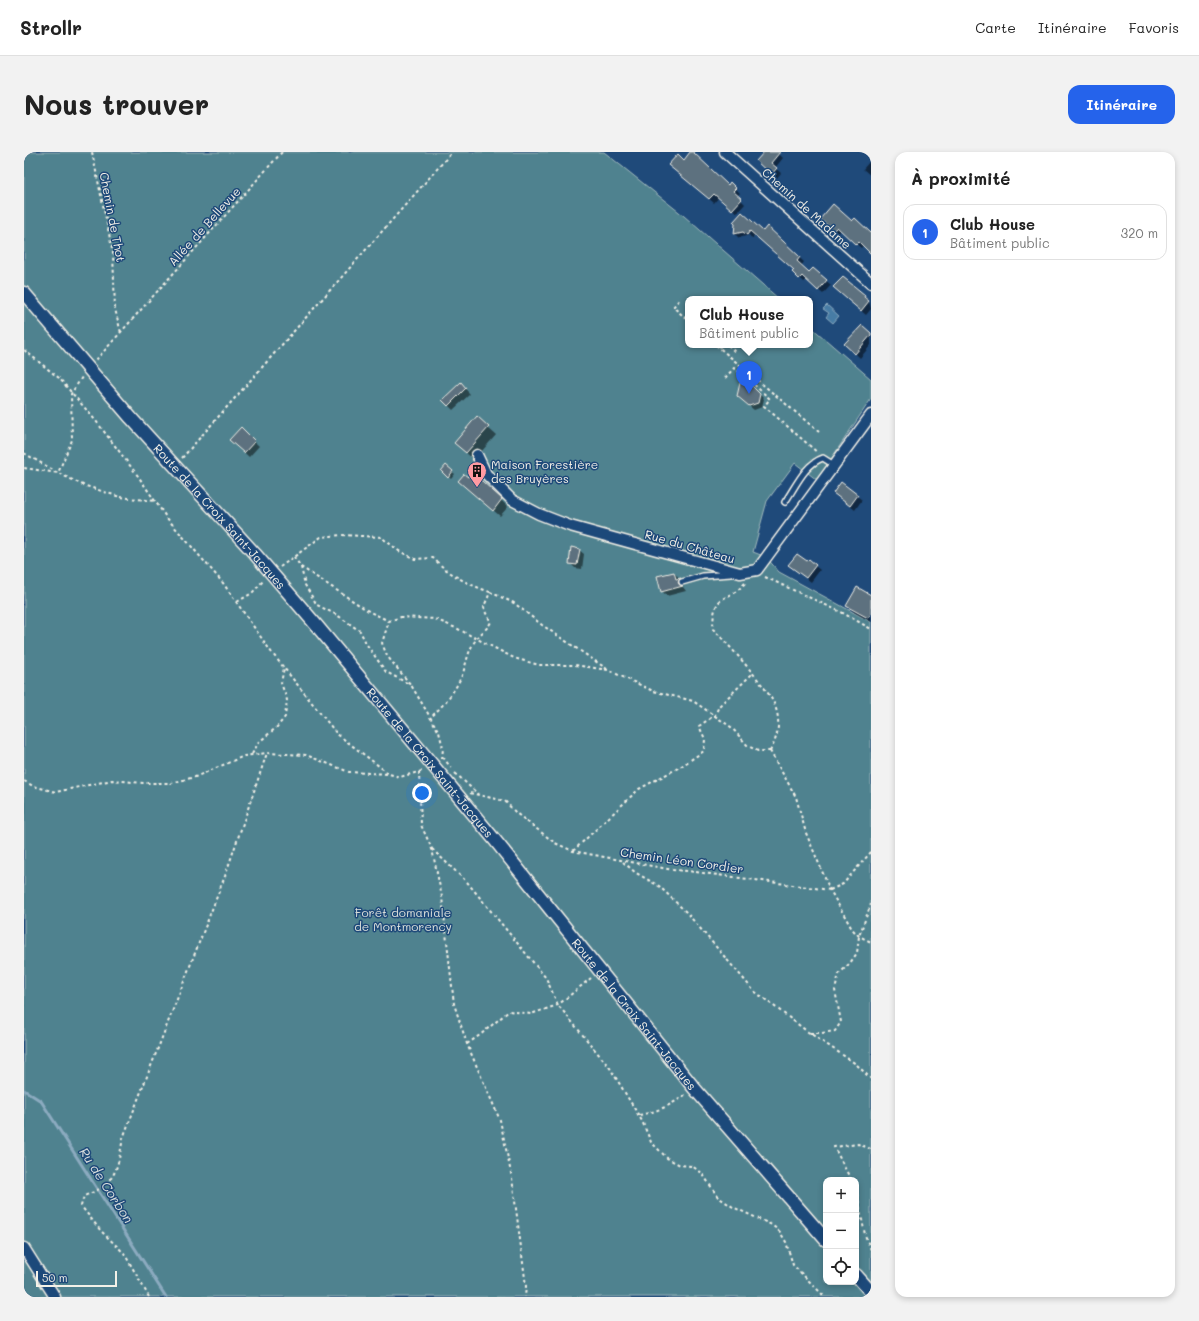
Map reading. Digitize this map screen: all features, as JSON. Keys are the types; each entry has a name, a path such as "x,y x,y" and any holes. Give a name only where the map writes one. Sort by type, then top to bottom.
{"street":[{"name":"Chemin de Madame","path":"724,152 871,283"},
{"name":"Route de la Croix Saint-Jacques","path":"24,293 88,368 272,574 454,790 601,970 694,1088 823,1237"},
{"name":"Rue du Château","path":"477,455 486,474 512,500 539,514 570,526 740,574 757,570 871,415"},
{"path":"24,1248 55,1297"},
{"path":"859,1278 871,1292"}],"lane":[{"path":"785,502 807,468 815,461 824,458 834,465"},
{"path":"682,582 703,576 740,574"}],"path":[{"name":"Chemin de Thot","path":"92,152 113,253 114,310 121,333"},
{"name":"Allée de Bellevue","path":"71,394 88,368 282,152"},
{"path":"175,466 452,152"},
{"path":"679,300 673,307 685,317"},
{"path":"721,348 819,432"},
{"path":"731,348 735,352"},
{"path":"24,350 59,378 71,394 96,420 155,501 237,602 284,668 337,734 388,774"},
{"path":"725,378 734,368 748,379 770,399 764,406 824,458"},
{"path":"748,379 751,375"},
{"path":"58,473 72,440 71,394"},
{"path":"24,453 58,473 83,485 120,497 155,501"},
{"path":"24,468 58,473"},
{"path":"237,602 252,593 259,584 320,538 342,535 380,537 399,551 415,559 432,558 445,570 467,584 490,592 514,604 608,670 653,691 693,701 731,727 748,746 758,750 770,751"},
{"path":"294,557 301,567 370,612 389,621 400,617 435,619 458,629 514,658 539,665 575,665 608,670"},
{"path":"301,567 305,585 317,605 337,615 360,631 386,672 411,685"},
{"path":"759,575 778,581 836,610 871,630"},
{"path":"750,578 738,591 728,594 719,602 713,612 713,628 767,692 775,706 778,728 776,740 770,751"},
{"path":"430,718 443,706 462,673 466,656 476,639 488,628 491,622 483,609 484,602 490,592"},
{"path":"24,780 33,786 56,792 112,780 143,783 171,783 195,777 244,756 267,753 306,755 349,772 388,774 400,777 434,768 441,761 442,756 443,748 439,732 411,685 387,656 384,650 382,643 389,621"},
{"path":"252,754 259,742 277,727 285,717 286,700 281,683 284,668"},
{"path":"572,851 639,789 680,767 704,751 705,739 699,726 715,715 719,706 752,674"},
{"path":"770,751 796,797 806,833 830,890 852,929 860,936 871,942"},
{"path":"149,1297 124,1252 101,1231 81,1206 84,1196 98,1191 116,1172 123,1138 224,876 267,753"},
{"path":"442,756 453,771 478,795"},
{"path":"419,771 421,825 432,849 442,897 454,1004 467,1044 500,1120 512,1178 526,1286 525,1297"},
{"name":"Chemin Léon Cordier","path":"454,790 505,801 516,813 555,843 572,851 673,870 830,890"},
{"path":"432,849 468,882 546,978 558,1005 610,1068 638,1115 651,1142 667,1158 680,1165 692,1166 702,1173 718,1197 733,1207 772,1225 780,1232 786,1242 793,1265 825,1297"},
{"path":"830,890 843,884 871,852"},
{"path":"622,861 636,873 659,886 712,941 754,991 808,1032 856,1064 871,1079"},
{"path":"808,1032 822,1033 835,1031 841,1022 835,990 839,974 857,953 860,936 871,904"},
{"path":"467,1044 509,1011 531,1014 558,1005 601,970"},
{"path":"638,1115 651,1113 671,1105 694,1088"},
{"path":"849,1177 834,1147 858,1144 871,1149"},
{"path":"859,1204 865,1235 871,1250"}],"green space":[{"name":"Forêt domaniale de Montmorency","path":"24,152 604,152 684,216 776,296 685,296 685,348 813,348 813,329 871,379 871,399 817,480 795,463 767,501 753,552 766,557 779,572 871,622 871,1297 24,1297"}],"water":[{"path":"827,305 839,316 833,323 826,317 829,313 823,309"}],"building":[{"path":"690,152 693,152 728,185 730,182 736,188 733,191 742,199 732,210 714,194 709,199 668,165 678,154 684,160"},
{"path":"764,152 780,152 771,163 777,168 771,175 756,161"},
{"path":"833,204 852,221 855,218 871,233 871,254 859,242 856,245 837,227 833,231 820,219"},
{"path":"742,212 763,231 767,226 800,257 797,261 809,272 813,268 827,280 818,291 802,276 799,279 792,272 794,270 750,231 747,235 743,232 734,234 735,224 733,222"},
{"path":"843,277 865,295 864,297 869,301 861,311 833,287"},
{"path":"862,325 871,333 871,335 855,354 844,344"},
{"path":"746,380 760,394 758,403 749,406 737,396 740,383"},
{"path":"461,382 466,388 448,406 442,400"},
{"path":"477,416 489,427 466,453 454,443"},
{"path":"241,427 255,441 244,453 229,440"},
{"path":"446,465 453,471 448,478 441,471"},
{"name":"Maison Forestière des Bruyères","path":"472,472 502,499 493,511 458,481 464,474 468,477"},
{"path":"841,482 858,495 850,506 833,493"},
{"path":"571,547 580,549 577,565 569,564"},
{"path":"797,554 807,561 809,559 816,565 806,578 788,565"},
{"path":"674,572 676,579 681,578 678,583 683,586 661,592 657,576"},
{"path":"857,587 871,595 871,614 868,618 846,606"}],"waterway":[{"name":"Ru de Corbon","path":"24,1090 41,1101 166,1297"}],"place":[{"name":"Club House","path":"749,394"},
{"name":"Maison Forestière des Bruyères","path":"477,488"}]}
